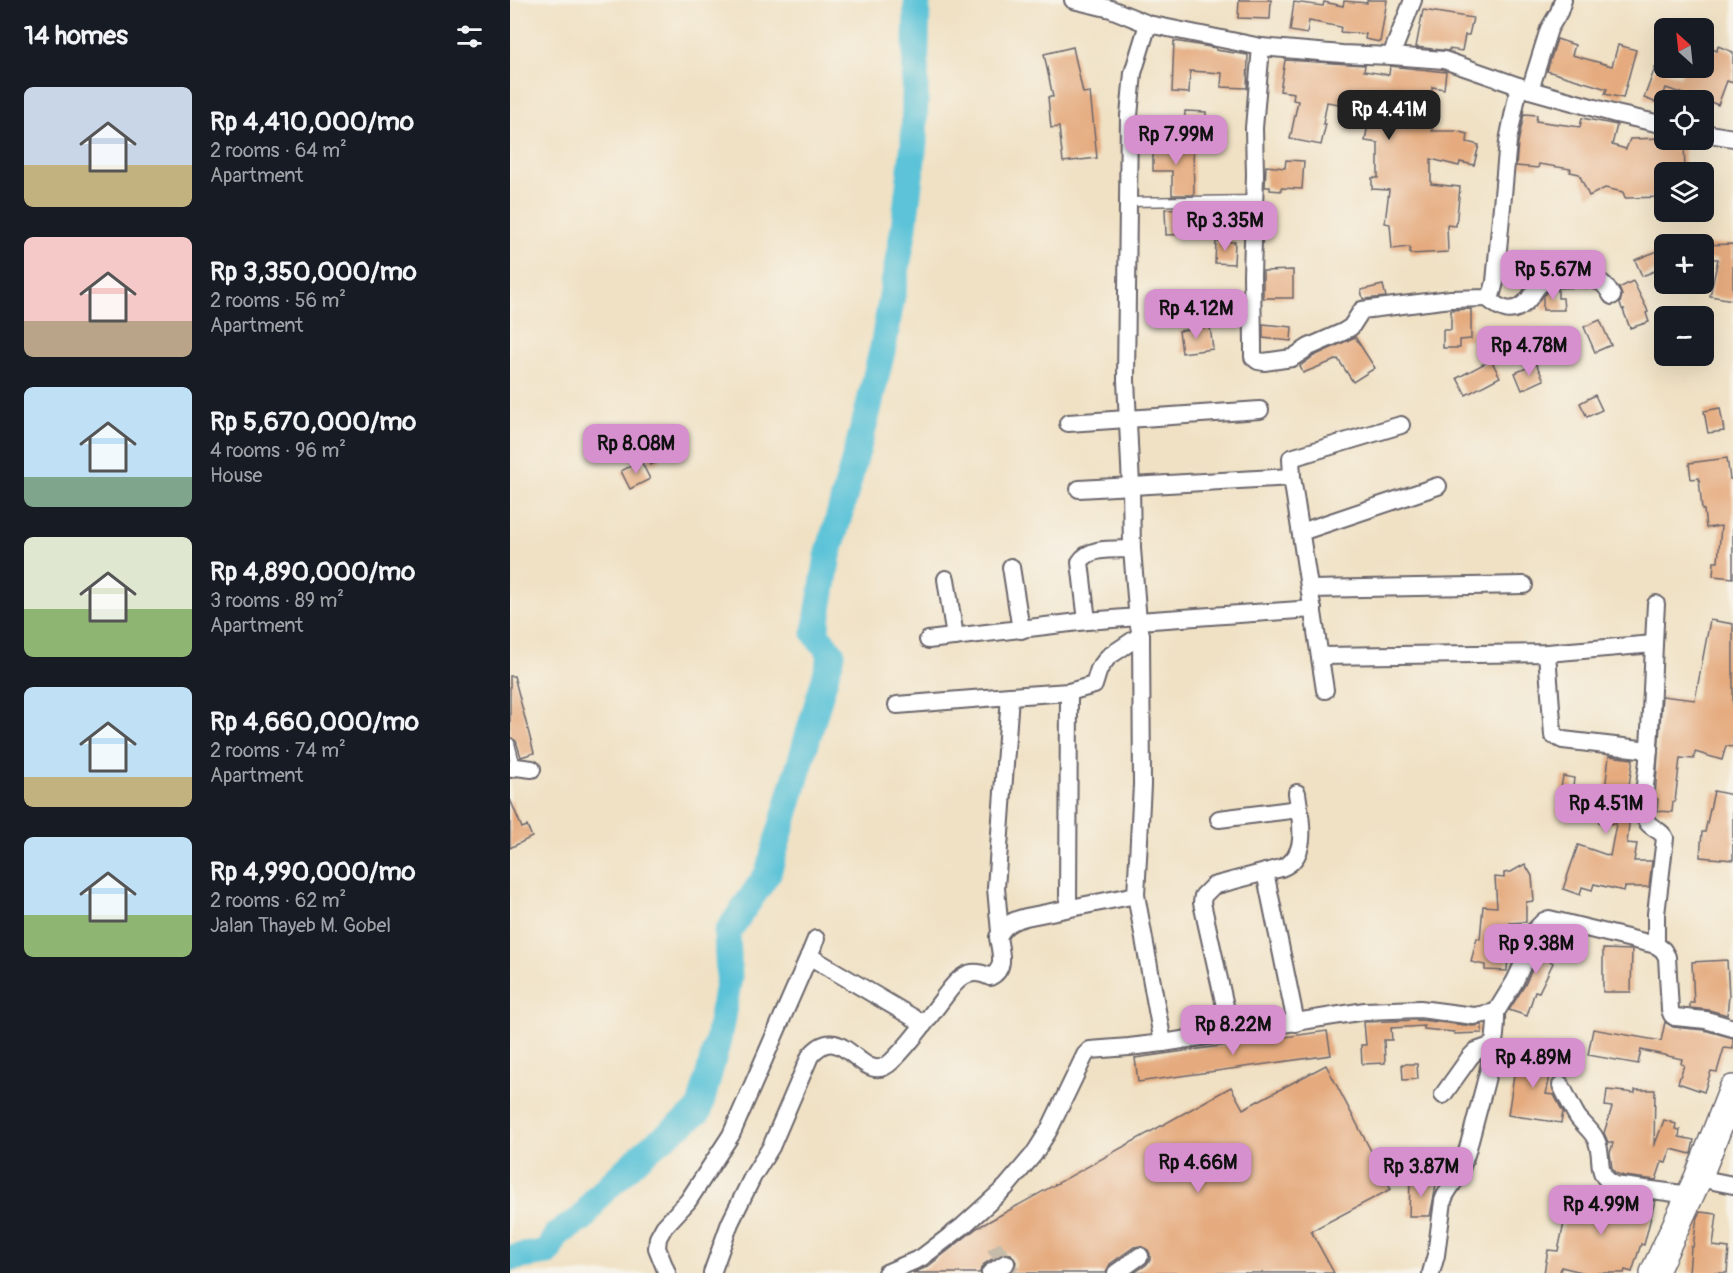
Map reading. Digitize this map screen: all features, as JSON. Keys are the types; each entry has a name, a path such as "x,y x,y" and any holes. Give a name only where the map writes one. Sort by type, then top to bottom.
{"main road":[{"path":"1654,1273 1694,1187 1733,1089"}],"street":[{"path":"1073,0 1111,9 1148,24 1260,47 1444,60 1525,88 1616,114 1654,122"},
{"path":"1391,56 1413,0"},
{"path":"1487,298 1492,293 1495,282 1508,141 1525,88 1563,0"},
{"path":"1148,24 1133,73 1130,116 1126,380 1132,549 1139,624 1142,785 1136,896 1163,1043"},
{"path":"1260,47 1254,128 1255,200 1252,275 1252,345 1253,357 1258,361 1292,358 1309,347 1343,333 1351,327 1362,310 1451,299 1487,298 1504,310 1518,308 1545,281 1571,279 1601,282 1612,296"},
{"path":"1714,135 1733,138"},
{"path":"1068,423 1260,410"},
{"path":"1325,690 1291,458 1401,425"},
{"path":"1079,489 1292,477"},
{"path":"1301,532 1438,486"},
{"path":"1087,621 1080,562 1084,556 1093,551 1132,549"},
{"path":"1011,567 1021,630"},
{"path":"946,579 954,637"},
{"path":"1310,589 1524,585"},
{"path":"1656,604 1645,814 1649,825 1663,833 1665,838 1656,914 1656,945"},
{"path":"928,640 1087,621 1139,624 1313,609"},
{"path":"897,705 1069,692 1094,685 1099,669 1139,624"},
{"path":"1320,656 1547,653 1654,644"},
{"path":"1547,653 1553,735 1563,740 1649,750"},
{"path":"1068,908 1069,692"},
{"path":"712,1273 730,1223 753,1176 771,1147 810,1056 820,1046 832,1042 872,1069 881,1069 894,1059 958,980 971,973 990,977 1002,963 998,937 1000,932 996,888 1010,696"},
{"path":"1219,819 1298,801 1302,839 1297,854 1287,866 1213,886 1203,896 1202,903 1231,1033"},
{"path":"1265,872 1296,1023"},
{"path":"1000,932 1014,921 1068,908 1136,896"},
{"path":"1431,1273 1436,1255 1443,1201 1458,1177 1469,1146 1486,1079 1497,1023 1496,1012 1515,981 1535,930 1544,921 1549,919 1656,945 1667,957 1672,1015 1706,1020 1733,1028"},
{"path":"667,1273 657,1248 658,1238 664,1227 688,1201 732,1135 816,939"},
{"path":"808,956 924,1024"},
{"path":"886,1273 921,1258 963,1226 1006,1187 1034,1154 1049,1130 1087,1052 1097,1048 1163,1043 1365,1011 1420,1009 1474,1016 1496,1012"},
{"path":"1443,1095 1476,1051 1493,1045"},
{"path":"1561,1085 1576,1115 1597,1142 1603,1176 1614,1185 1694,1187 1733,1185"},
{"path":"1116,1273 1140,1256"},
{"path":"990,1273 1006,1263"}],"lane":[{"path":"1128,202 1255,200"},
{"path":"510,743 519,768"}],"building":[{"path":"1239,0 1271,0 1270,19 1238,18"},
{"path":"1367,0 1387,0 1380,42 1365,39 1366,34 1340,32 1341,27 1309,21 1307,34 1290,31 1294,2 1323,6 1324,2 1343,6 1344,1 1367,3"},
{"path":"1423,10 1473,18 1469,35 1465,35 1462,51 1416,47"},
{"path":"1557,39 1575,45 1572,55 1612,66 1618,45 1636,50 1623,98 1605,94 1607,89 1547,71"},
{"path":"1174,41 1248,55 1247,88 1221,87 1222,73 1190,71 1189,93 1172,92"},
{"path":"1718,46 1733,52 1733,83 1727,81 1718,105 1714,103 1714,90 1666,88 1665,90 1654,90 1654,102 1644,98 1654,71 1654,78 1714,78 1714,50 1717,51"},
{"path":"1073,47 1083,93 1090,92 1097,158 1063,162 1059,127 1051,128 1048,97 1053,97 1044,54"},
{"path":"1285,60 1365,65 1364,71 1389,75 1390,66 1446,72 1444,89 1432,87 1432,131 1456,131 1468,134 1467,142 1479,145 1474,165 1460,162 1459,166 1431,159 1431,184 1460,187 1456,226 1447,225 1448,252 1410,254 1410,247 1392,249 1390,224 1385,223 1389,190 1372,189 1372,178 1378,178 1378,143 1365,141 1369,118 1350,115 1352,106 1327,102 1323,124 1326,124 1321,145 1290,139 1298,101 1293,100 1294,93 1280,91"},
{"path":"1185,111 1206,112 1206,120 1220,121 1219,138 1184,139"},
{"path":"1524,114 1537,115 1536,121 1580,127 1582,118 1617,125 1612,145 1626,149 1630,139 1654,138 1654,150 1684,150 1685,162 1654,162 1654,197 1625,198 1623,192 1605,188 1589,196 1579,174 1570,172 1571,169 1539,164 1538,168 1516,166"},
{"path":"1193,144 1194,195 1172,195 1172,171 1153,171 1153,145"},
{"path":"1286,160 1304,161 1302,189 1281,188 1281,191 1265,187 1266,166 1285,168"},
{"path":"1216,207 1217,233 1166,235 1165,209"},
{"path":"1216,241 1235,242 1234,264 1215,263"},
{"path":"1733,244 1733,300 1710,296 1714,294 1714,278 1718,259 1714,259 1714,245"},
{"path":"1654,252 1654,271 1642,276 1635,260"},
{"path":"1293,270 1293,298 1263,298 1263,271"},
{"path":"1633,281 1647,309 1649,322 1630,328 1623,310 1625,309 1622,309 1620,303 1622,295 1619,288"},
{"path":"1383,285 1386,297 1363,299 1361,290"},
{"path":"1558,289 1558,298 1563,298 1564,310 1543,310 1543,296 1548,291"},
{"path":"1471,309 1471,339 1460,340 1460,348 1443,348 1443,330 1451,330 1451,310"},
{"path":"1600,320 1611,345 1595,352 1584,327"},
{"path":"1263,324 1292,327 1291,341 1263,338"},
{"path":"1210,327 1213,349 1182,353 1179,331"},
{"path":"1355,337 1375,368 1353,382 1338,359 1303,373 1300,366 1314,356"},
{"path":"1491,360 1500,377 1466,395 1457,378"},
{"path":"1536,364 1544,380 1522,390 1515,373"},
{"path":"1595,395 1602,410 1587,417 1580,403"},
{"path":"1720,408 1724,431 1708,433 1704,411"},
{"path":"653,440 662,460 650,465 641,446"},
{"path":"1727,458 1730,479 1733,479 1733,578 1713,576 1714,562 1718,562 1721,526 1706,528 1699,478 1691,479 1689,463"},
{"path":"641,461 650,479 630,489 621,471"},
{"path":"1710,620 1733,624 1733,747 1726,746 1722,760 1695,752 1694,759 1680,758 1672,812 1657,811 1658,799 1655,798 1662,696 1695,700"},
{"path":"510,676 514,676 534,753 521,757 516,741 510,737"},
{"path":"1609,756 1633,759 1626,805 1631,806 1627,843 1637,844 1634,861 1652,861 1649,887 1625,887 1624,891 1594,884 1592,890 1582,887 1580,895 1563,889 1578,845 1610,856 1616,824 1599,822 1600,818 1557,813 1563,776 1574,778 1572,794 1604,798"},
{"path":"1714,791 1733,795 1733,860 1700,857 1702,832 1705,832"},
{"path":"510,799 522,828 527,826 532,837 510,848"},
{"path":"1525,864 1532,876 1534,901 1526,902 1526,922 1510,923 1507,971 1485,970 1485,965 1471,962 1477,938 1480,939 1483,906 1497,907 1495,877 1504,878 1504,873 1511,872"},
{"path":"1550,930 1560,933 1547,959 1553,963 1539,992 1535,991 1527,1016 1509,1010 1525,985 1544,936"},
{"path":"1603,949 1632,950 1631,992 1603,992"},
{"path":"1727,960 1729,996 1727,1015 1690,1008 1690,1003 1694,1003 1692,962"},
{"path":"1420,1020 1482,1025 1482,1033 1454,1034 1454,1032 1424,1029 1424,1026 1391,1028 1392,1040 1384,1040 1385,1063 1362,1064 1361,1045 1366,1045 1364,1022"},
{"path":"1665,1022 1673,1027 1704,1030 1733,1038 1733,1049 1724,1048 1717,1072 1711,1071 1704,1092 1678,1083 1684,1065 1681,1064 1682,1059 1641,1050 1638,1064 1588,1055 1593,1029 1661,1041"},
{"path":"1327,1031 1331,1055 1138,1082 1135,1058"},
{"path":"1516,1049 1536,1053 1535,1059 1553,1063 1546,1094 1554,1095 1563,1112 1561,1123 1508,1115 1514,1075 1511,1074"},
{"path":"1402,1064 1417,1064 1418,1079 1403,1080"},
{"path":"1326,1065 1391,1189 1311,1231 1334,1273 1134,1273 1150,1260 1148,1250 1140,1246 1134,1247 1110,1264 1106,1273 1010,1273 1015,1268 1016,1262 1011,1254 1006,1253 984,1264 980,1273 913,1273 927,1267 977,1228 1231,1087 1243,1109"},
{"path":"1607,1090 1635,1093 1635,1090 1655,1090 1654,1147 1664,1120 1676,1124 1675,1129 1680,1130 1679,1137 1694,1140 1691,1154 1671,1149 1666,1163 1662,1162 1656,1180 1615,1173 1610,1153 1613,1143 1608,1142 1604,1133 1612,1107 1605,1106"},
{"path":"1410,1180 1436,1181 1430,1216 1409,1216"},
{"path":"1574,1192 1622,1205 1623,1197 1655,1201 1644,1245 1641,1244 1632,1272 1625,1270 1624,1273 1586,1273 1561,1267 1560,1273 1544,1273 1548,1250 1558,1251"},
{"path":"1700,1212 1717,1214 1713,1246 1729,1248 1727,1273 1689,1273 1691,1247 1693,1247 1697,1217"}],"waterway":[{"path":"510,1258 548,1252 557,1234 583,1218 597,1197 647,1150 699,1111 718,1040 729,978 727,933 768,873 832,654 815,633 828,556 883,347 904,227 914,143 917,0"}],"tunnel":[{"path":"994,1246 1013,1273"}]}
